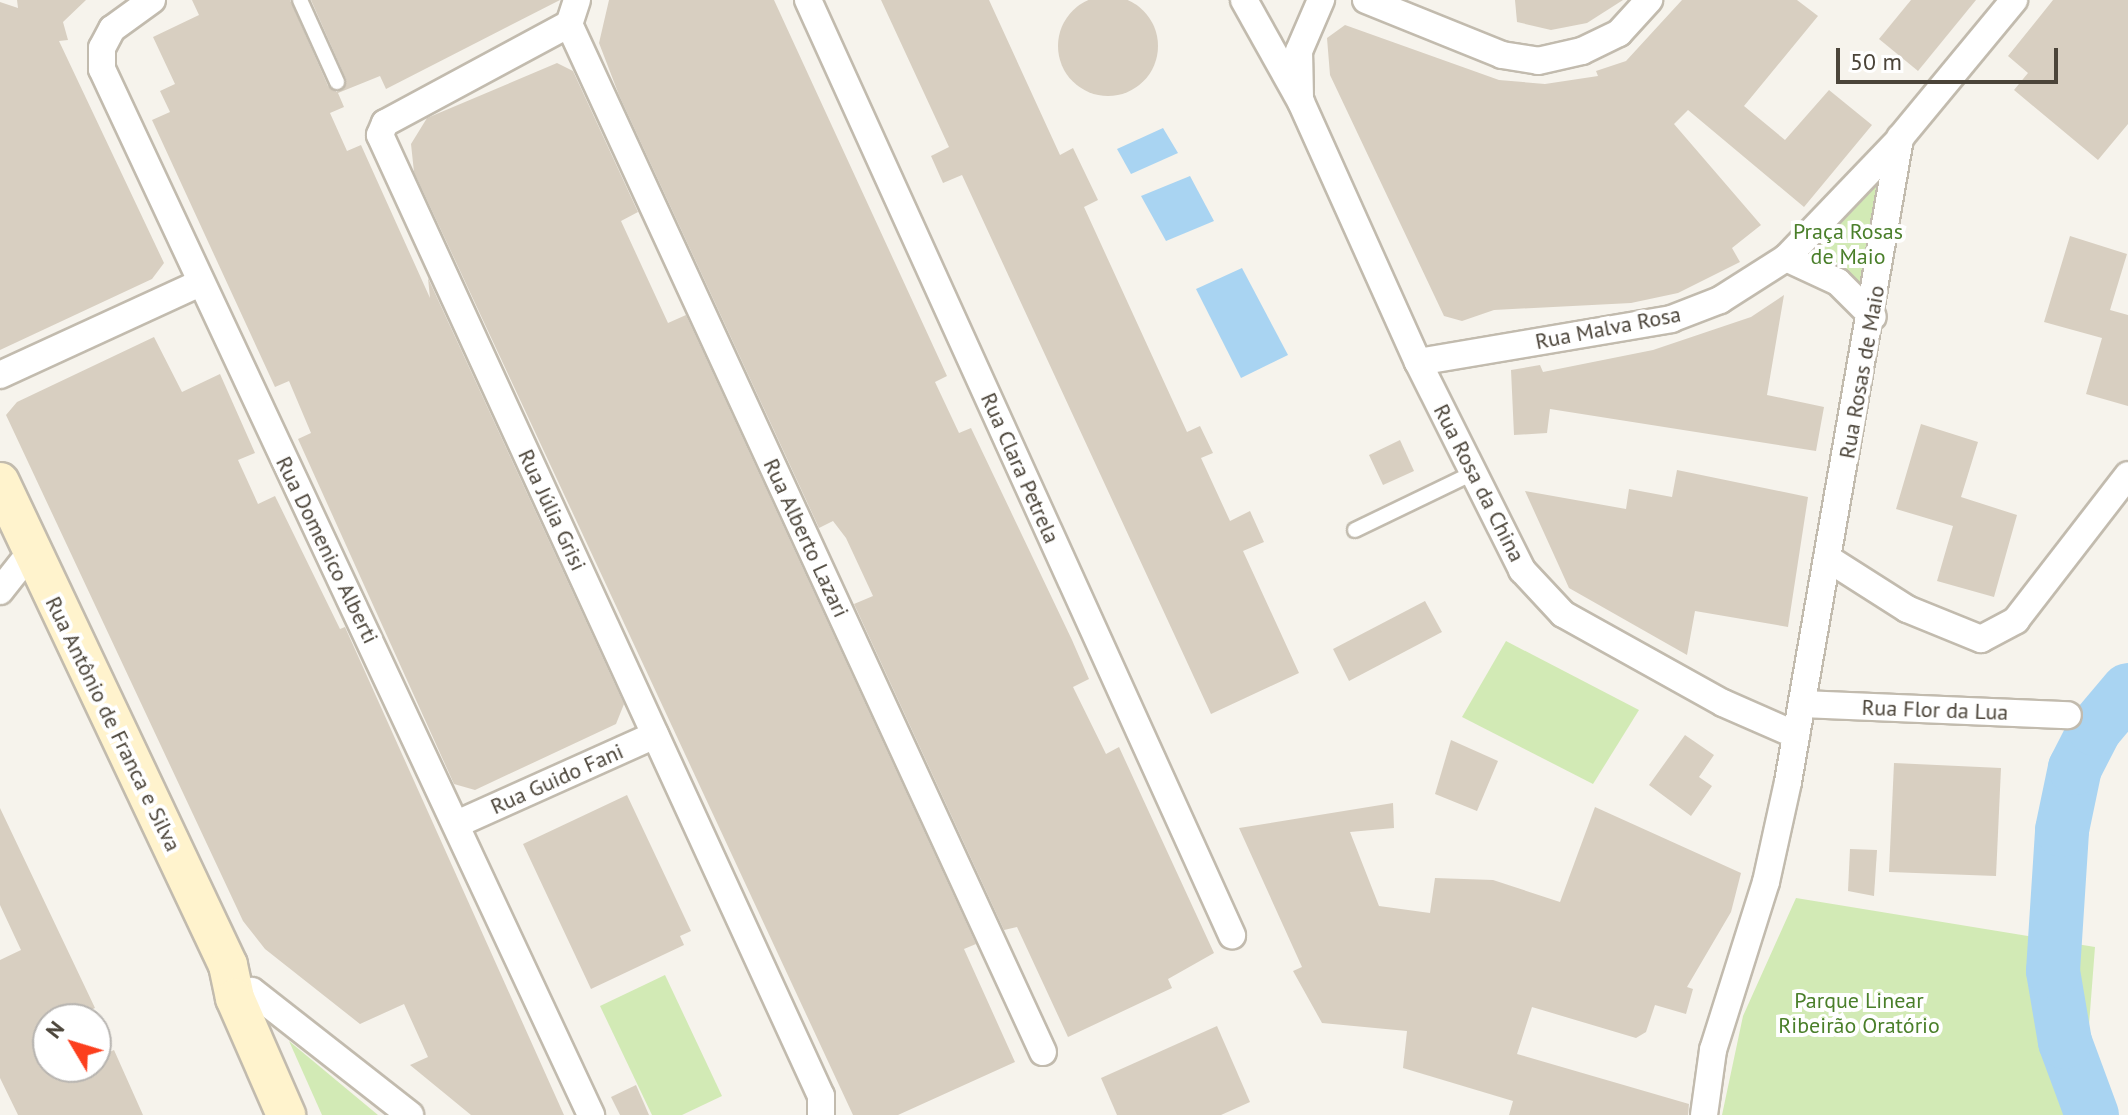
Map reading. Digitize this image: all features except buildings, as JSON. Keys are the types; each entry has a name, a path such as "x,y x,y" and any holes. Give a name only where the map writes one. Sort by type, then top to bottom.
{"main road":[{"name":"Rua Antônio de Franca e Silva","path":"0,482 30,553 238,985 309,1115"},
{"name":"Rua Antônio de Franca e Silva","path":"238,985 286,1115"}],"street":[{"name":"Rua Domenico Alberti","path":"152,0 112,29 102,48 102,69 198,284 459,823 591,1115"},
{"name":"Rua Clara Petrela","path":"808,0 1232,935"},
{"name":"Rua Rosa da China","path":"1244,0 1301,102 1418,362 1522,570 1563,614 1723,703 1796,735"},
{"name":"Rua Rosa da China","path":"1301,102 1299,51 1321,0"},
{"path":"1366,0 1502,55 1538,61 1582,51 1619,33 1649,0"},
{"path":"1900,138 2014,0"},
{"name":"Rua Júlia Grisi","path":"573,12 385,123 380,135 821,1096 821,1114"},
{"name":"Rua Alberto Lazari","path":"573,12 1043,1052"},
{"name":"Rua Malva Rosa","path":"1418,362 1671,319 1720,300 1786,258 1900,138"},
{"name":"Rua Rosas de Maio","path":"1704,1115 1713,1050 1766,882 1796,735 1873,317 1900,138"},
{"path":"1786,258 1838,282 1873,317"},
{"path":"0,375 198,284"},
{"path":"1827,558 1907,609 1981,639 2016,620 2128,475"},
{"path":"0,591 30,553"},
{"name":"Rua Flor da Lua","path":"1802,704 2068,715"},
{"name":"Rua Guido Fani","path":"459,823 655,735"},
{"path":"238,985 410,1115"}],"lane":[{"path":"300,0 337,82"},
{"path":"1355,530 1473,473"}],"green space":[{"name":"Praça Rosas de Maio","path":"1892,156 1871,313 1792,256"},
{"path":"1506,641 1639,710 1593,784 1462,717"},
{"name":"Parque Linear Ribeirão Oratório","path":"1796,898 2095,947 2088,1038 2101,1115 1722,1115 1743,1016"},
{"path":"665,975 722,1096 682,1115 652,1115 600,1006"},
{"path":"289,1041 378,1115 322,1115"}],"water":[{"path":"1163,128 1178,153 1131,174 1117,149"},
{"path":"1190,176 1214,221 1166,241 1141,196"},
{"path":"1242,268 1288,355 1241,378 1196,289"}],"waterway":[{"path":"2092,1115 2065,1042 2053,971 2062,830 2075,768 2095,729 2128,690"}]}
